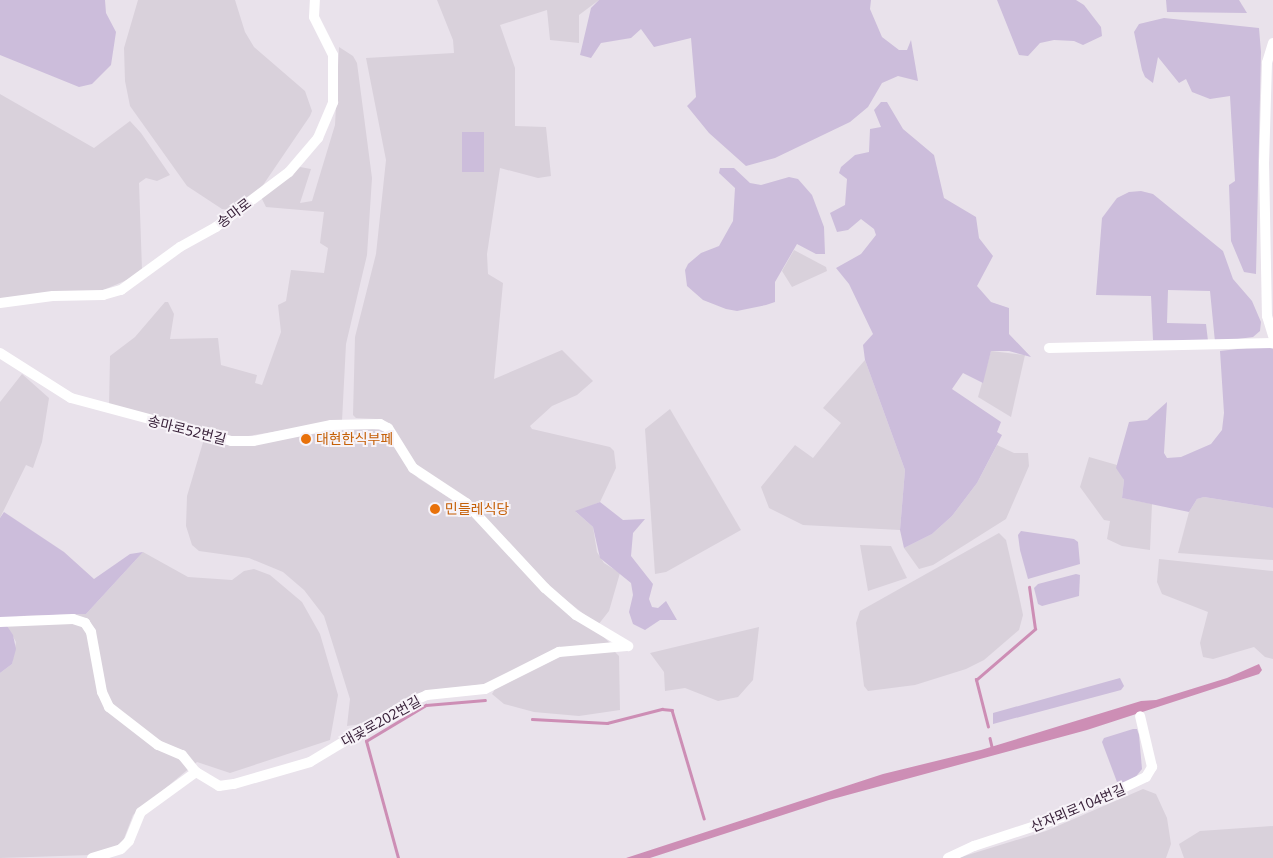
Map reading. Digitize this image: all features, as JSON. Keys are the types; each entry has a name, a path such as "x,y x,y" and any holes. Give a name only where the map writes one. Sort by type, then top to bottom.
{"street":[{"name":"송마로","path":"0,304 54,296 103,296 121,290 180,247 216,227 289,172 318,138 333,102 333,55 314,17 315,0"},
{"path":"1273,43 1267,63 1264,162 1268,316 1273,336"},
{"path":"1049,348 1273,344"},
{"name":"송마로52번길","path":"0,353 71,398 231,441 253,441 331,425 380,424 388,428 413,468 466,504 544,588 576,615 628,646"},
{"name":"대곶로202번길","path":"0,622 80,620 90,627 104,700 109,707 158,745 182,755 196,772 219,786 234,784 310,762 406,704 427,695 485,690 559,652 628,646"},
{"name":"산자뫼로104번길","path":"948,858 974,846 1062,818 1146,777 1152,767 1140,716"},
{"path":"92,858 121,849 129,842 142,812 196,772"}],"shaded area":[{"path":"0,0 105,0 106,13 116,32 111,65 92,84 79,87 0,55"},
{"path":"138,0 235,0 245,32 254,47 305,91 312,111 310,116 259,191 232,210 222,209 187,186 130,106 125,81 124,48"},
{"path":"437,0 599,0 579,15 579,43 550,40 547,10 500,25 515,68 515,126 546,127 551,176 538,178 500,168 487,254 488,274 503,283 494,379 562,350 593,381 577,395 552,406 530,426 532,429 610,447 614,451 616,468 600,502 576,512 593,527 597,552 604,563 620,573 609,611 598,625 544,583 479,511 422,471 376,419 356,418 353,415 355,337 376,254 386,160 366,58 454,53 453,40"},
{"path":"599,0 871,0 870,9 882,37 899,50 907,50 911,40 918,81 898,76 882,83 868,107 850,122 775,158 746,166 709,133 687,106 696,97 691,38 654,47 641,29 631,38 601,43 591,58 580,55 591,8"},
{"path":"997,0 1076,0 1084,5 1101,27 1102,36 1083,45 1074,41 1054,40 1040,43 1028,56 1019,55"},
{"path":"1166,0 1239,0 1247,13 1167,12"},
{"path":"1164,18 1259,28 1261,52 1256,274 1244,272 1231,241 1229,185 1235,181 1230,96 1210,99 1192,92 1186,79 1179,83 1158,57 1153,83 1145,77 1142,70 1134,32 1139,24"},
{"path":"339,47 353,56 357,63 372,178 367,255 346,344 342,421 236,438 109,407 110,356 135,337 165,302 168,302 174,314 170,339 218,338 221,365 257,375 255,383 262,385 281,332 278,305 286,301 291,270 324,273 328,248 320,243 324,212 266,207 261,197 300,167 311,169 300,203 312,201 335,125"},
{"path":"0,94 94,148 130,121 141,133 170,175 157,181 146,178 139,183 142,270 134,277 101,291 0,300"},
{"path":"881,102 887,102 903,129 934,155 944,198 976,217 979,238 993,256 977,286 991,302 1009,308 1009,334 1031,357 1009,351 991,351 983,383 963,373 952,389 1001,422 997,432 1002,435 977,483 952,516 932,534 904,548 900,530 905,470 865,360 863,345 873,334 849,284 836,268 861,254 876,235 874,229 861,219 848,230 837,232 830,213 845,205 847,179 839,173 841,167 855,155 869,152 870,129 881,127 874,110"},
{"path":"462,132 484,132 484,172 462,172"},
{"path":"720,168 734,168 750,183 761,185 789,177 798,179 812,195 824,227 825,254 816,254 797,244 775,282 775,302 737,311 726,309 703,300 687,286 685,270 688,264 701,253 719,246 733,221 735,188 719,173"},
{"path":"1141,191 1153,194 1223,251 1233,279 1252,301 1261,322 1260,331 1253,337 1215,342 1210,291 1168,290 1167,323 1206,324 1208,341 1153,340 1151,296 1096,295 1102,218 1117,198 1129,192"},
{"path":"794,250 826,267 827,271 792,287 782,271"},
{"path":"1264,346 1273,349 1273,508 1204,497 1197,499 1189,512 1122,498 1124,480 1116,468 1129,422 1147,420 1167,402 1164,453 1167,458 1181,457 1211,444 1222,430 1224,413 1220,351"},
{"path":"991,351 1025,355 1011,417 978,397"},
{"path":"865,360 905,470 900,530 803,525 769,508 761,487 795,445 813,458 841,423 823,408"},
{"path":"22,374 49,398 42,442 33,468 26,465 0,518 0,402"},
{"path":"670,409 741,530 666,572 655,574 645,429"},
{"path":"361,427 384,431 418,478 468,510 610,643 558,648 491,683 415,694 361,724 347,726 350,699 324,616 304,590 283,572 249,558 199,551 192,545 186,526 187,496 204,439 233,446"},
{"path":"997,445 1014,453 1028,453 1029,466 1006,519 933,565 919,569 904,548 932,534 952,516 977,483"},
{"path":"1089,457 1117,465 1124,480 1122,498 1152,504 1150,550 1122,546 1107,539 1110,521 1104,520 1080,487"},
{"path":"1204,497 1273,508 1273,560 1178,553 1189,512 1197,499"},
{"path":"600,502 623,520 645,519 633,533 631,556 653,584 649,599 652,607 658,608 666,601 677,620 660,620 645,630 633,624 629,612 633,595 631,583 600,558 593,527 575,511"},
{"path":"4,512 64,552 94,579 130,554 143,552 86,614 20,616 4,621 13,635 16,649 12,664 0,673 0,518"},
{"path":"1021,531 1074,539 1078,542 1080,564 1028,579 1020,550 1018,535"},
{"path":"999,533 1006,540 1023,615 1019,630 984,660 966,669 915,685 868,691 864,686 856,623 860,611"},
{"path":"860,545 891,546 907,578 868,591"},
{"path":"143,552 188,577 232,580 244,571 254,569 270,575 302,602 320,634 338,695 330,740 230,773 197,762 133,815 123,841 117,846 91,855 0,858 0,673 12,664 16,642 4,620 20,616 86,614"},
{"path":"1159,559 1273,571 1273,659 1265,657 1254,647 1213,659 1203,657 1200,643 1208,612 1162,594 1157,582"},
{"path":"1076,574 1080,575 1079,596 1042,606 1038,604 1034,588 1038,584"},
{"path":"759,627 753,680 738,697 718,701 685,688 665,691 664,672 650,653"},
{"path":"614,651 619,656 620,710 579,716 534,712 504,704 492,694 495,689 563,655"},
{"path":"1259,664 1262,670 1259,674 1087,730 829,800 650,858 626,858 883,774 981,750 1141,701 1156,700 1227,678"},
{"path":"1120,678 1124,686 1121,690 993,724 993,713"},
{"path":"1137,729 1139,735 1142,769 1134,779 1120,784 1117,782 1102,742 1104,738"},
{"path":"1143,789 1156,794 1167,818 1171,844 1166,858 958,858 1046,831"},
{"path":"1273,826 1273,858 1184,858 1179,844 1200,831"}],"waterway":[{"path":"988,727 976,680 1035,629 1029,587"},
{"path":"398,858 366,741 426,705 485,700"},
{"path":"532,719 607,723 662,709 672,710 704,818"},
{"path":"990,738 992,747"}],"place":[{"name":"대현한식부페","path":"306,439"},
{"name":"민들레식당","path":"435,509"}]}
